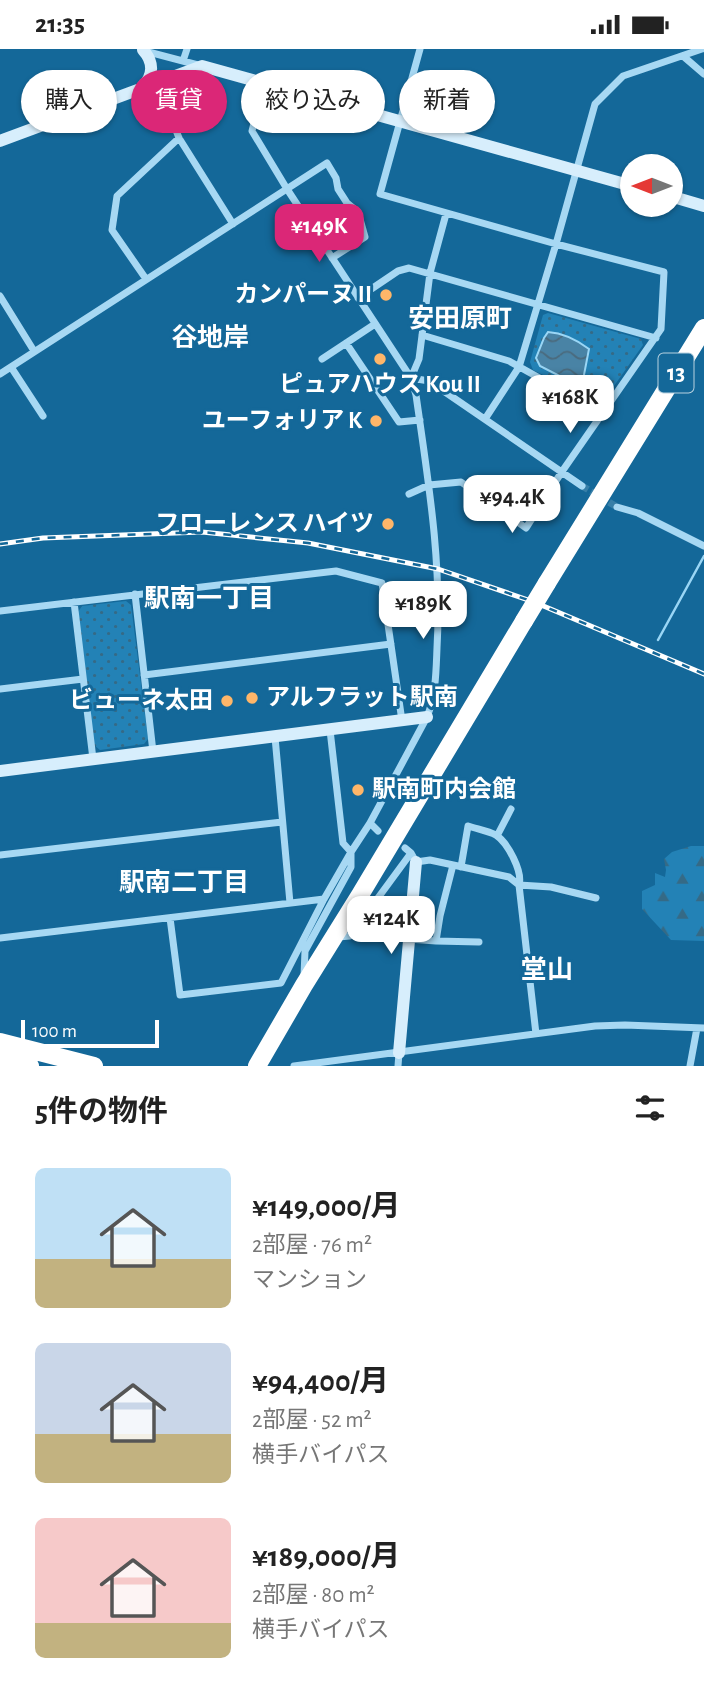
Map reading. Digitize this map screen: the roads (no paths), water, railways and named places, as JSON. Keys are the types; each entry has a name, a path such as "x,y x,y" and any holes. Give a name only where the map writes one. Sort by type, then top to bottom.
{"highway":[{"name":"13","path":"257,1066 547,583 704,328"},
{"path":"0,1042 94,1066"},
{"path":"0,1058 30,1066"}],"street":[{"path":"183,61 187,49"},
{"path":"415,70 421,49"},
{"path":"485,419 519,367 595,104 623,76 702,49"},
{"path":"140,50 241,77"},
{"path":"140,50 150,60 151,70"},
{"path":"683,56 704,74"},
{"path":"191,70 202,66"},
{"path":"0,141 131,93"},
{"path":"399,128 380,194 664,272 661,329 526,528 461,482 429,485 409,494"},
{"path":"177,133 233,224"},
{"path":"170,918 180,995 281,983 324,899 370,823 427,717 435,690 439,616 437,554 420,420 411,378 253,133"},
{"path":"444,133 620,182"},
{"path":"146,279 113,230 117,196 179,138"},
{"path":"0,374 327,163 336,178 338,189 358,212 365,237 332,258"},
{"path":"683,200 704,207"},
{"path":"411,378 419,359 430,273 446,213"},
{"path":"358,298 398,271 409,268 656,338"},
{"path":"0,296 34,351"},
{"path":"322,359 375,324"},
{"path":"422,335 509,361 602,413"},
{"path":"346,343 399,422 420,420"},
{"path":"11,367 43,416"},
{"path":"411,378 429,381 582,486"},
{"path":"617,506 638,513 704,546"},
{"path":"0,611 336,571 382,583 402,721"},
{"path":"135,594 153,753"},
{"path":"74,602 93,759"},
{"path":"144,675 391,644"},
{"path":"0,689 83,679"},
{"path":"0,771 427,717"},
{"path":"304,985 305,951 351,867 351,852 343,843 330,730"},
{"path":"275,737 290,903"},
{"path":"497,836 511,809"},
{"path":"0,855 282,821"},
{"path":"370,823 378,831"},
{"path":"436,941 440,916 468,825 497,836 511,852 521,879 519,885 536,1034"},
{"path":"332,938 350,936 411,854"},
{"path":"411,854 509,877 519,885 551,887 596,898"},
{"path":"398,1060 409,939 411,854"},
{"path":"0,939 324,899"},
{"path":"409,939 479,942"},
{"path":"294,1066 398,1060 536,1034 625,1025 700,1028 690,1066"}],"water":[{"path":"548,332 570,337 589,349 583,380 577,385 540,366 536,358"}],"waterway":[{"path":"658,640 704,556"}],"tunnel":[{"path":"582,486 617,507"}],"railway":[{"path":"0,544 43,538 202,532 308,543 438,569 534,602 704,674"}],"place":[{"name":"カンパーヌ II","path":"386,295"},
{"name":"ピュアハウス Kou II","path":"380,359"},
{"name":"ユーフォリア K","path":"376,421"},
{"name":"フローレンス ハイツ","path":"388,524"},
{"name":"アルフラット駅南","path":"252,698"},
{"name":"ビューネ太田","path":"227,701"},
{"name":"駅南町内会館","path":"358,790"}],"district":[{"name":"安田原町","path":"460,319"},
{"name":"谷地岸","path":"210,338"},
{"name":"駅南一丁目","path":"209,599"},
{"name":"駅南二丁目","path":"184,883"},
{"name":"堂山","path":"547,970"}]}
